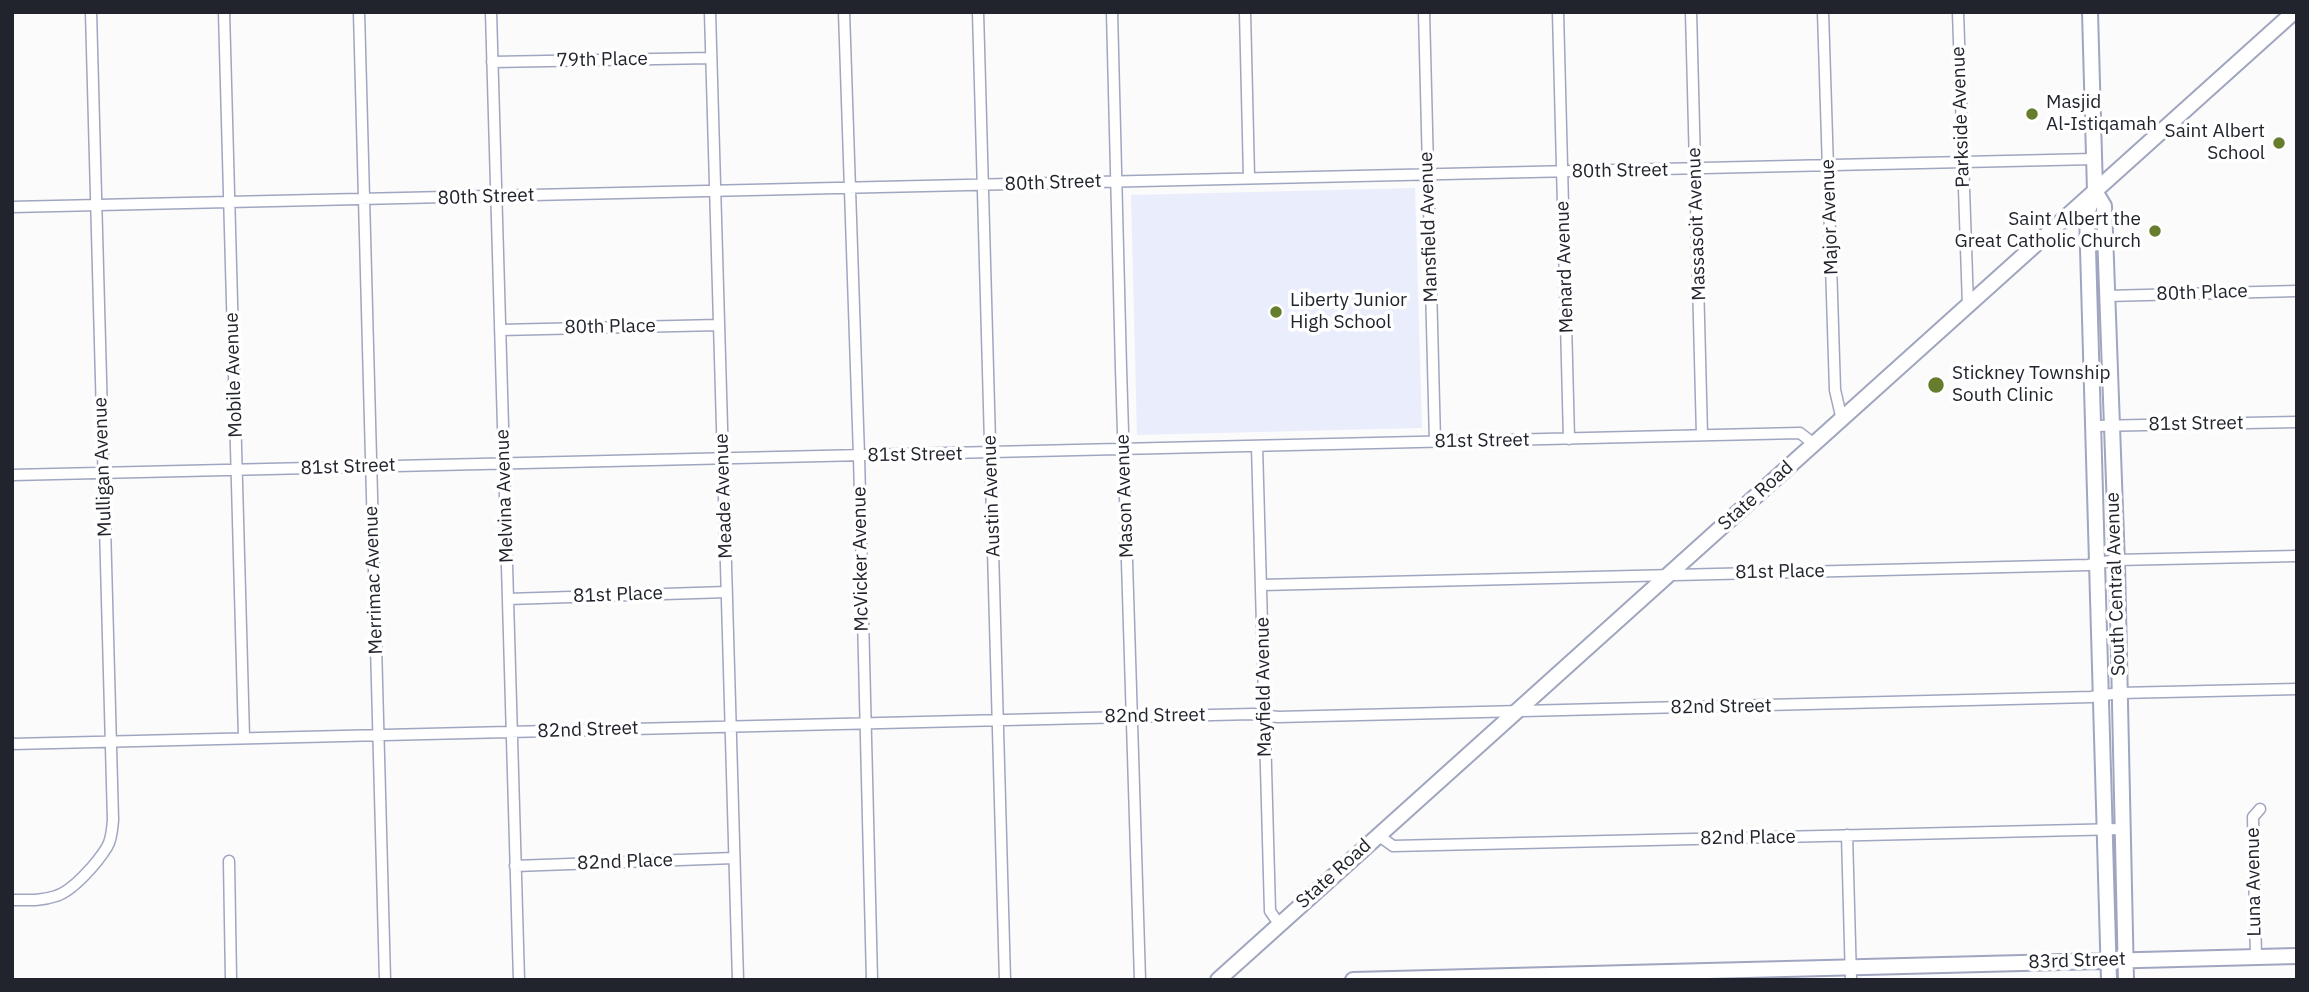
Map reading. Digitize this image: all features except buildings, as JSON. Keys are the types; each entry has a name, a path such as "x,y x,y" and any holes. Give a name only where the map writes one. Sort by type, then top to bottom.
{"street":[{"name":"Mulligan Avenue","path":"12,900 46,899 73,887 108,846 113,820 91,12"},
{"name":"Mobile Avenue","path":"224,12 244,737"},
{"name":"Merrimac Avenue","path":"359,12 385,980"},
{"name":"Melvina Avenue","path":"491,12 519,980"},
{"name":"Meade Avenue","path":"710,12 738,980"},
{"name":"McVicker Avenue","path":"844,12 859,456 872,980"},
{"name":"Austin Avenue","path":"978,12 1005,980"},
{"name":"Mason Avenue","path":"1112,12 1140,980"},
{"path":"1245,12 1249,177"},
{"name":"Mansfield Avenue","path":"1424,12 1435,442"},
{"name":"Menard Avenue","path":"1558,12 1569,439"},
{"name":"Massasoit Avenue","path":"1691,12 1702,435"},
{"name":"Major Avenue","path":"1823,12 1835,390 1842,420"},
{"name":"Parkside Avenue","path":"1958,12 1968,306"},
{"name":"South Central Avenue","path":"2090,12 2095,191 2087,214 2109,980"},
{"name":"State Road","path":"1218,980 2294,12"},
{"name":"79th Place","path":"492,62 711,58"},
{"name":"80th Street","path":"12,208 2094,159"},
{"name":"South Central Avenue","path":"2095,191 2104,206 2126,980"},
{"name":"80th Place","path":"2107,296 2297,291"},
{"name":"80th Place","path":"500,330 719,325"},
{"name":"81st Street","path":"2094,426 2297,422"},
{"name":"81st Street","path":"12,475 1800,433 1814,444"},
{"name":"Mayfield Avenue","path":"1257,446 1270,911 1279,924"},
{"name":"81st Place","path":"1262,585 1666,576 2297,555"},
{"name":"81st Place","path":"508,599 727,592"},
{"name":"82nd Street","path":"12,744 998,719 1514,712 2101,697 2119,693 2297,689"},
{"name":"Luna Avenue","path":"2256,958 2253,817 2260,809"},
{"name":"82nd Place","path":"1378,835 1393,846 2122,829"},
{"path":"1847,835 1851,974"},
{"name":"82nd Place","path":"515,866 734,858"},
{"path":"229,861 231,980"},
{"name":"83rd Street","path":"1353,980 1851,974 2126,959 2297,956"}],"shaded area":[{"name":"Liberty Junior High School","path":"1415,188 1422,428 1137,435 1131,195"}],"place":[{"name":"Masjid Al-Istiqamah","path":"2032,114"},
{"name":"Saint Albert School","path":"2279,143"},
{"name":"Saint Albert the Great Catholic Church","path":"2155,231"},
{"name":"Liberty Junior High School","path":"1276,312"},
{"name":"Stickney Township South Clinic","path":"1936,385"}]}
